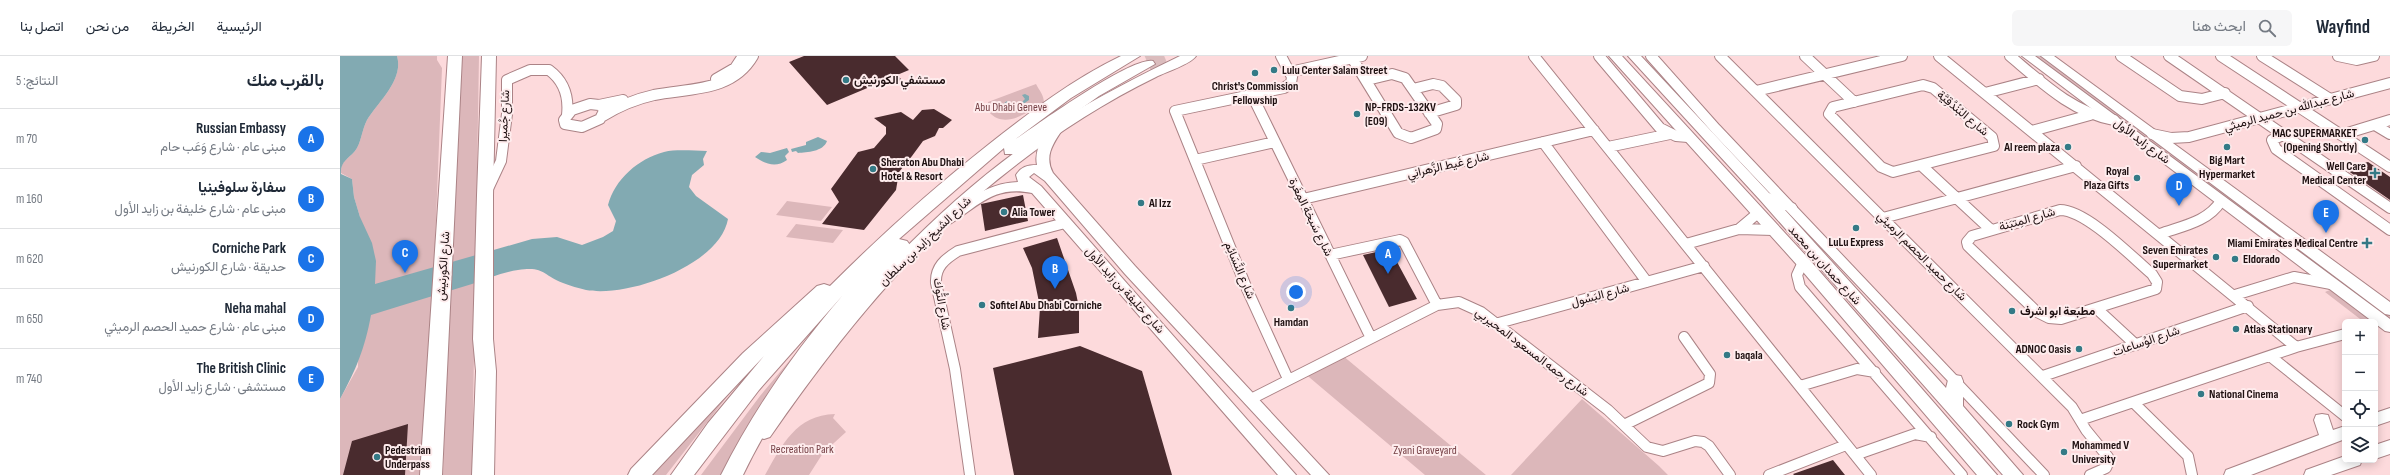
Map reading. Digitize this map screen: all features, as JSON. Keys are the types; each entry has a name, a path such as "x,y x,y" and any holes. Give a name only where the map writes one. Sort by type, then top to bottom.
{"highway":[{"name":"شارع الكورنيش","path":"431,475 455,56"},
{"path":"486,470 486,371 483,339 489,56"},
{"path":"732,475 757,427 789,377 839,312 911,234 972,181 1029,136 1141,60"},
{"name":"شارع الشيخ زايد بن سلطان","path":"682,475 721,423 790,342 897,231 952,181 1034,116 1097,75 1141,60"},
{"path":"639,475 750,358 784,326 897,231"}],"main road":[{"name":"شارع الشيخ زايد بن سلطان","path":"736,475 768,425 833,339 877,287 936,226 991,179 1056,130 1112,94 1190,56"},
{"name":"شارع حمدان بن محمد","path":"1615,56 1803,262 1988,475"},
{"name":"شارع حمدان بن محمد","path":"1634,56 1765,197 2014,475"},
{"name":"شارع زايد الأول","path":"2028,56 2390,327"},
{"name":"شارع زايد الأول","path":"2047,56 2390,310"},
{"name":"شارع خليفة بن زايد الأول","path":"1056,130 1047,140 1042,152 1044,170 1051,180 1130,270 1249,400 1321,475"},
{"name":"شارع خليفة بن زايد الأول","path":"1051,180 1039,170 1027,170 1022,177 1036,189 1288,475"},
{"path":"936,226 959,214 987,192 1000,186 1014,184 1036,189"},
{"path":"1765,197 1790,207"},
{"path":"1954,409 1955,381"},
{"path":"2378,419 2390,414"},
{"path":"2322,420 2328,440"},
{"path":"2232,475 2328,440 2342,433"},
{"path":"1985,443 2024,475"},
{"path":"2378,451 2390,447"},
{"path":"1965,449 1981,475"},
{"path":"2312,475 2346,463"}],"street":[{"path":"743,56 735,68 715,79 664,88 599,105 584,106 567,115 564,123 573,127 588,125 633,101 726,81 745,70 753,56"},
{"path":"1249,96 1288,86 1292,80 1290,72 1281,56"},
{"path":"1290,72 1362,56"},
{"path":"1534,56 1871,475"},
{"path":"1598,56 1660,128 1670,134"},
{"path":"1651,56 1716,129 2044,475"},
{"name":"شارع حميد الحصم الرميثي","path":"1720,56 2044,376 2072,406 2086,430 2106,453 2109,461 2106,468 2090,475"},
{"path":"1805,56 1854,102"},
{"path":"1756,91 1902,56"},
{"path":"1939,56 2296,346"},
{"path":"2010,56 2039,79 2090,115 2114,120"},
{"path":"2121,56 2180,96 2202,99 2225,93"},
{"path":"2169,56 2285,134 2390,208"},
{"path":"2221,56 2390,167"},
{"path":"2262,56 2330,99"},
{"path":"2338,56 2358,60 2374,56"},
{"path":"1352,58 1401,135 1411,138 1434,131 1437,124 1405,78 1400,75 1367,80"},
{"name":"شارع جُميرا","path":"485,195 501,161 506,114 507,80 530,70 549,70 562,86 567,96 567,115"},
{"path":"1985,93 2039,79"},
{"name":"شارع عبدالله بن حميد الرميثي","path":"2152,134 2171,138 2189,138 2390,83"},
{"path":"1413,89 1441,84 1446,86 1456,100 1456,105 1451,108 1429,113"},
{"name":"شارع البُنْدُقِيَّة","path":"1917,86 1927,86 1936,90 1994,140 1995,143 1992,148 1922,166 1900,172 1881,167 1829,114 1833,107 1917,86"},
{"name":"شارع النَّسَائِم","path":"1249,96 1174,111 1247,289 1288,379"},
{"name":"شارع سَبخة المِغَرة","path":"1249,96 1275,142 1371,338"},
{"path":"599,105 605,109 603,116"},
{"path":"2032,131 2090,115"},
{"path":"2341,135 2390,120"},
{"path":"2376,124 2390,134"},
{"name":"شارع غَيط الزَّهرانِي","path":"1302,199 1594,130"},
{"path":"1608,147 1670,134 1688,137"},
{"path":"2285,134 2272,140 2276,148 2390,230"},
{"path":"2182,156 2181,143 2189,138"},
{"path":"1195,160 1275,142"},
{"path":"1543,142 1647,282"},
{"path":"1922,166 1990,229"},
{"path":"1883,218 2076,166"},
{"path":"2160,234 2210,214 2221,200"},
{"name":"شارع المِتبَنة","path":"2060,210 2075,212 2084,217 2152,274 2157,282 2153,291 2061,319 2049,318 2037,312 1968,246 1968,242 1972,236 1990,229 2060,210"},
{"path":"1739,229 1758,213"},
{"name":"شارع التُّوك","path":"969,472 956,376 936,283 936,271 944,260 958,251 1065,223"},
{"path":"1686,244 1739,229 1773,230"},
{"path":"1330,255 1395,239 1400,240 1404,242 1438,305"},
{"path":"1803,262 1797,275 1800,287 1875,372 1962,475"},
{"name":"شارع البَسُول","path":"1495,324 1704,266"},
{"path":"2235,295 2294,277 2312,278 2336,286"},
{"name":"شارع رحمه المسعود المحيربي","path":"1249,400 1288,379 1438,305 1453,301 1465,303 1495,324 1624,425 1646,447 1658,451 1695,441 1706,444 1730,475"},
{"name":"شارع الوُساعات","path":"2044,376 2248,306"},
{"path":"2096,308 2136,345"},
{"path":"2080,420 2134,403 2296,346 2342,335"},
{"path":"1624,425 1709,383 1710,374 1684,337"},
{"path":"2270,356 2342,413"},
{"path":"1800,386 1857,370 1875,372"},
{"path":"2134,403 2188,456 2192,468 2192,475"},
{"path":"1855,455 1915,434 1931,437"},
{"path":"1769,475 1846,445"}],"green space":[{"path":"397,56 437,56 437,60 442,68 426,475 340,475 340,399 358,367 360,217 354,197 352,179 341,173 341,169 343,163 357,148 367,120 389,90 397,74"},
{"path":"459,56 479,56 472,475 443,475"},
{"path":"2035,56 2043,56 2390,315 2390,321"},
{"name":"Abu Dhabi Geneve","path":"1036,84 1042,95 1044,103 1016,118 1002,119 995,117 989,112 988,102"},
{"path":"787,201 832,207 821,221 776,215"},
{"path":"796,224 843,230 833,243 786,237"},
{"path":"2332,289 2368,319 2360,319 2325,292"},
{"path":"795,354 750,423 720,475 701,475 760,396"},
{"name":"Zyani Graveyard","path":"1342,355 1486,475 1425,475 1303,372"},
{"path":"737,384 666,475 647,475"},
{"path":"1582,399 1659,466 1668,475 1511,475"},
{"name":"Recreation Park","path":"835,414 833,418 846,432 823,453 809,475 765,475 784,443 800,426 821,416"}],"water":[{"path":"340,56 397,56 397,74 389,90 367,120 357,148 345,161 341,170 341,174 352,179 354,197 360,217 372,243 376,261 375,284 532,239 557,237 582,245 603,237 613,231 616,221 608,205 611,196 622,179 629,171 645,160 654,155 669,151 707,151 703,159 704,165 692,175 689,187 696,196 728,219 721,236 708,251 691,264 670,275 625,289 604,291 586,290 563,283 539,270 527,269 501,274 371,315 366,338 359,358 340,399"},
{"path":"1025,94 1029,96 1029,100 1019,107 1010,109 1002,105 1007,101 1013,104 1021,103 1025,99 1022,95"},
{"path":"818,137 827,141 822,147 810,152 792,152 791,149 806,145 806,142"},
{"path":"787,148 789,152 785,156 787,160 779,164 763,162 755,157 761,152 770,153"}],"building":[{"name":"مستشفي الكورنيش","path":"804,56 895,56 909,70 897,75 904,82 897,85 891,78 827,105 789,62"},
{"name":"Sheraton Abu Dhabi Hotel & Resort","path":"934,109 952,120 943,128 939,128 935,136 923,141 899,172 896,190 864,230 822,224 839,202 831,189 858,152 874,148 886,134 886,127 874,118 901,112 913,120 922,110"},
{"path":"2368,162 2390,177 2390,200 2344,168"},
{"name":"Alia Tower","path":"1023,195 1028,221 985,231 981,204"},
{"path":"1057,238 1076,293 1079,308 1079,333 1038,338 1040,307 1032,268 1023,248"},
{"path":"1390,249 1417,299 1389,307 1363,255"},
{"path":"1080,346 1142,371 1172,475 1014,475 993,368"},
{"name":"Pedestrian Underpass","path":"408,424 405,475 343,475 352,441"},
{"path":"1833,460 1845,475 1793,474"}],"tunnel":[{"path":"1148,64 1167,56"}],"place":[{"name":"Lulu Center Salam Street","path":"1274,70"},
{"name":"Christ's Commission Fellowship","path":"1255,73"},
{"name":"مستشفي الكورنيش","path":"846,80"},
{"name":"NP-FRDS-132KV (E09)","path":"1357,114"},
{"name":"MAC SUPERMARKET (Opening Shortly)","path":"2365,140"},
{"name":"Al reem plaza","path":"2068,147"},
{"name":"Big Mart Hypermarket","path":"2227,147"},
{"name":"Sheraton Abu Dhabi Hotel & Resort","path":"873,169"},
{"name":"Well Care Medical Center","path":"2375,173"},
{"name":"Royal Plaza Gifts","path":"2137,178"},
{"name":"Al Izz","path":"1141,203"},
{"name":"Neha mahal","path":"2179,206"},
{"name":"Alia Tower","path":"1004,212"},
{"name":"LuLu Express","path":"1856,228"},
{"name":"The British Clinic","path":"2326,233"},
{"name":"Miami Emirates Medical Centre","path":"2367,243"},
{"name":"Seven Emirates Supermarket","path":"2216,257"},
{"name":"Eldorado","path":"2235,259"},
{"name":"Corniche Park","path":"405,273"},
{"name":"Russian Embassy","path":"1388,274"},
{"name":"سفارة سلوفينيا","path":"1055,289"},
{"name":"Sofitel Abu Dhabi Corniche","path":"982,305"},
{"name":"Hamdan","path":"1291,308"},
{"name":"مطبعة ابو اشرف","path":"2012,311"},
{"name":"Atlas Stationary","path":"2236,329"},
{"name":"ADNOC Oasis","path":"2079,349"},
{"name":"baqala","path":"1727,355"},
{"name":"National Cinema","path":"2201,394"},
{"name":"Rock Gym","path":"2009,424"},
{"name":"Mohammed V University","path":"2064,452"},
{"name":"Pedestrian Underpass","path":"377,457"}]}
